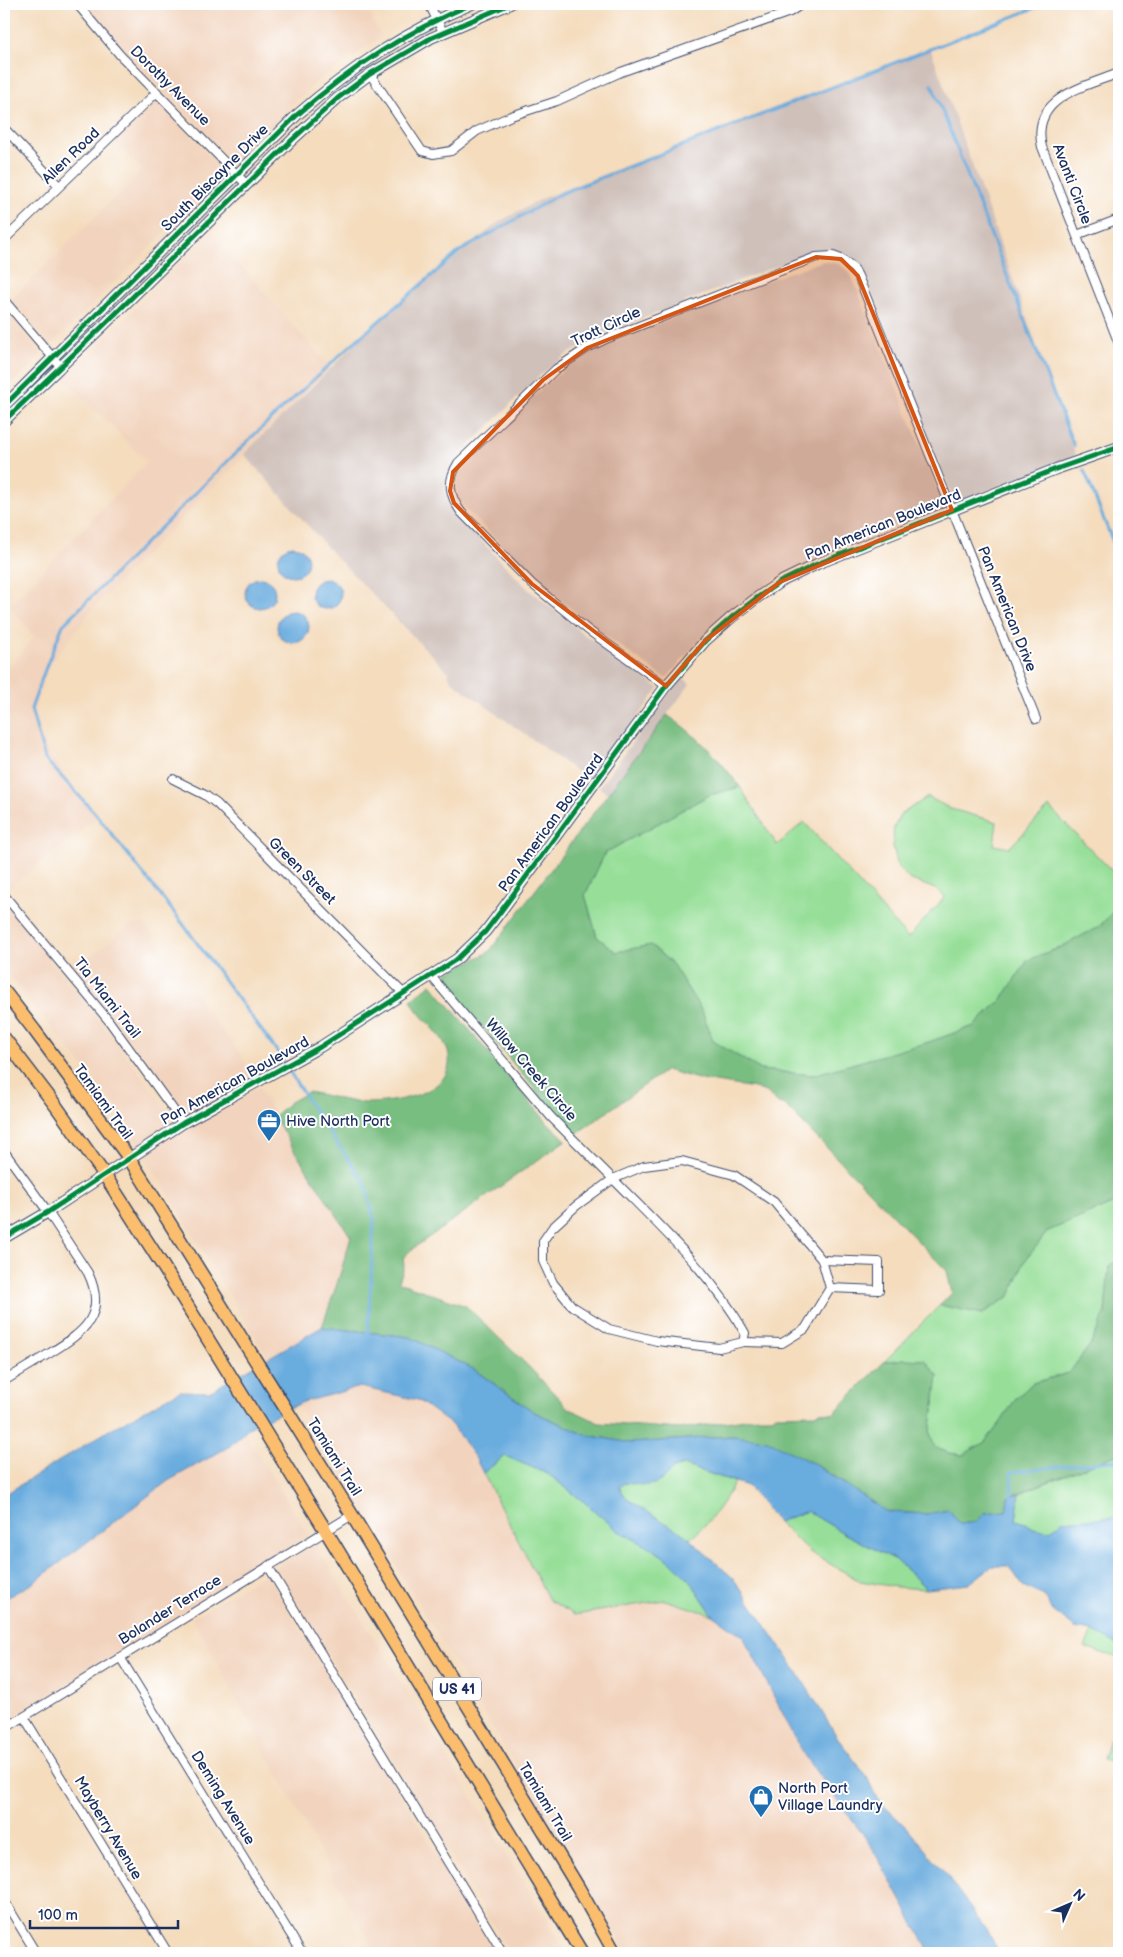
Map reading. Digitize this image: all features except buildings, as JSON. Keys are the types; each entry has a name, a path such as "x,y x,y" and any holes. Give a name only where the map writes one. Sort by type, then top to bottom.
{"main road":[{"name":"Tamiami Trail","path":"4,991 129,1158 352,1515 578,1887 615,1953"},
{"name":"US 41","path":"4,1038 56,1106 104,1174 271,1441 582,1953"}],"street":[{"name":"Dorothy Avenue","path":"77,4 120,56 247,185"},
{"path":"429,4 443,32"},
{"name":"South Biscayne Drive","path":"4,406 52,356 297,115 342,78 383,48 436,19 472,4"},
{"name":"South Biscayne Drive","path":"4,421 323,111 370,74 443,32 510,4"},
{"path":"370,74 405,128 422,150 433,154 451,151 476,131 511,116 557,101 621,72 790,12 802,4"},
{"name":"Avanti Circle","path":"1119,73 1059,98 1050,105 1041,122 1040,133 1042,147 1119,344"},
{"name":"Allen Road","path":"4,240 156,92"},
{"path":"4,128 59,186"},
{"path":"1077,235 1119,218"},
{"name":"Trott Circle","path":"666,686 588,630 532,584 461,512 452,498 450,480 458,463 543,380 569,359 608,338 780,270 823,256 842,259 854,269 858,276 952,510"},
{"path":"4,300 60,366"},
{"name":"Pan American Boulevard","path":"4,1238 48,1212 183,1123 272,1075 458,959 485,932 666,686 706,641 758,597 780,582 817,564 1077,461 1119,448"},
{"name":"Pan American Drive","path":"952,510 1036,719"},
{"name":"Green Street","path":"173,779 205,795 217,804 404,994"},
{"name":"Tia Miami Trail","path":"4,895 109,1021 183,1123"},
{"name":"Willow Creek Circle","path":"431,976 551,1117 695,1264 734,1312 745,1333 743,1342"},
{"path":"4,1151 48,1212 88,1273 94,1290 95,1309 89,1324 76,1336 4,1381"},
{"path":"682,1162 734,1175 774,1202 822,1260 830,1288 805,1329 782,1342 743,1342 719,1348 658,1340 609,1329 572,1306 553,1283 543,1261 543,1241 552,1228 576,1206 613,1179 644,1166 682,1162"},
{"path":"822,1260 879,1262 879,1290 830,1288"},
{"name":"Bolander Terrace","path":"4,1729 352,1515"},
{"path":"268,1566 504,1953"},
{"name":"Deming Avenue","path":"120,1657 302,1953"},
{"name":"Mayberry Avenue","path":"24,1717 168,1953"},
{"path":"4,1900 36,1953"}],"highlighted area":[{"path":"816,257 841,259 858,276 952,510 780,582 705,641 666,686 532,584 454,503 450,491 453,472 543,380 587,348"}],"shaded area":[{"path":"84,4 366,4 381,37 317,81 234,163 124,52"},
{"path":"930,47 1076,456 955,503 864,274 852,259 836,251 816,252 779,265 606,333 566,355 539,376 455,460 448,471 445,491 449,505 457,516 528,589 585,635 659,688 590,781 454,683 449,677 448,672 335,556 244,454 385,315 500,221 545,197"},
{"path":"156,99 226,171 51,346 11,300 142,170 114,141"},
{"path":"211,232 331,368 99,602 49,665 35,705 33,727 67,779 99,816 7,890 4,886 4,674 34,637 9,606 147,462 64,378"},
{"path":"823,261 839,264 849,272 853,279 945,507 815,559 778,577 729,613 702,637 666,679 592,626 536,580 459,500 456,490 458,474 462,466 546,384 589,353 609,343 782,275"},
{"path":"4,309 42,354 4,392"},
{"path":"682,676 690,684 608,794 599,787"},
{"path":"4,903 104,1025 175,1122 138,1145 109,1098 4,969"},
{"path":"144,923 242,1057 254,1078 185,1116 113,1018 74,969 132,924"},
{"path":"259,1087 294,1150 351,1237 322,1327 268,1358 144,1154 186,1127"},
{"path":"360,1387 418,1400 452,1425 476,1459 549,1600 631,1605 665,1600 713,1615 743,1636 804,1755 872,1847 930,1953 627,1953 432,1625 297,1405"},
{"path":"244,1432 309,1535 4,1723 4,1599 33,1583 168,1481 230,1446"},
{"path":"315,1544 567,1953 510,1953 275,1567"},
{"path":"266,1573 497,1953 376,1953 192,1618"}],"green space":[{"path":"667,715 689,731 707,748 740,787 709,795 605,853 585,895 597,937 616,952 651,945 673,965 703,1013 713,1041 761,1070 813,1075 926,1043 974,1026 1002,999 1028,960 1061,947 1100,926 1119,905 1119,1201 1048,1231 1024,1262 1010,1296 982,1314 940,1305 952,1293 947,1271 785,1105 776,1102 768,1093 755,1088 702,1080 666,1070 576,1134 555,1113 441,978 489,952"},
{"path":"740,787 777,845 804,822 908,938 945,897 935,889 909,879 898,867 893,846 894,827 901,814 928,797 951,809 997,822 994,845 1009,848 1049,807 1119,878 1119,905 1100,926 1061,947 1028,960 1002,999 974,1026 926,1043 813,1075 761,1070 713,1041 703,1013 673,965 651,945 616,952 597,937 585,895 605,853 709,795"},
{"path":"431,984 546,1121 566,1140 411,1250 403,1258 404,1267 399,1281 466,1306 568,1408 599,1423 680,1429 758,1417 772,1417 775,1415 816,1414 820,1412 833,1414 884,1362 904,1359 925,1360 938,1376 930,1433 935,1447 948,1453 963,1455 985,1442 1001,1422 1016,1398 1033,1383 1069,1373 1091,1344 1105,1313 1109,1266 1119,1259 1119,1454 1008,1497 1007,1511 985,1513 976,1522 960,1524 949,1510 927,1514 887,1512 813,1463 733,1436 631,1443 586,1435 534,1412 473,1369 410,1337 322,1327 351,1237 274,1116 290,1102 308,1092 351,1101 377,1103 419,1094 432,1088 442,1080 448,1069 449,1056 447,1048 438,1033 420,1014 411,1000"},
{"path":"1119,1201 1119,1259 1109,1266 1105,1313 1091,1344 1069,1373 1033,1383 1016,1398 1001,1422 985,1442 963,1455 948,1453 935,1447 930,1433 938,1376 925,1360 904,1359 884,1362 940,1305 982,1314 1010,1296 1024,1262 1048,1231"},
{"path":"1119,1454 1119,1517 1062,1521 1050,1531 1033,1528 1026,1523 1016,1520 1020,1493"},
{"path":"505,1456 548,1474 583,1501 669,1560 691,1582 713,1615 665,1600 575,1615 549,1600 483,1473"},
{"path":"683,1465 735,1482 715,1513 690,1539 627,1499 619,1487 624,1483 635,1484 665,1477 672,1468"},
{"path":"807,1511 845,1534 896,1560 927,1589 896,1587 860,1581 811,1553 778,1522"},
{"path":"1092,1631 1119,1645 1119,1658 1085,1648"},
{"path":"1109,1740 1119,1743 1119,1763 1103,1759"}],"water":[{"path":"293,546 304,550 308,561 304,572 293,576 282,572 278,561 282,550"},
{"path":"260,578 271,582 275,593 271,604 260,608 249,604 245,593 249,582"},
{"path":"326,579 337,583 341,594 337,605 326,609 315,605 311,594 315,583"},
{"path":"293,611 305,615 309,627 305,639 293,643 281,639 277,627 281,615"},
{"path":"322,1327 410,1337 473,1369 534,1412 586,1435 631,1443 733,1436 767,1440 812,1463 887,1512 927,1514 949,1510 960,1524 976,1522 985,1513 1006,1511 1008,1498 1020,1493 1016,1520 1026,1523 1033,1528 1050,1531 1062,1521 1119,1517 1119,1645 1092,1631 1075,1628 1053,1611 1044,1596 1023,1586 1009,1566 992,1566 969,1584 927,1589 896,1560 845,1534 807,1511 778,1522 748,1486 683,1465 673,1468 662,1480 656,1483 646,1485 624,1483 619,1487 627,1499 685,1535 733,1578 795,1668 839,1740 867,1777 877,1799 907,1828 949,1878 991,1937 999,1953 930,1953 872,1847 804,1755 743,1636 713,1615 691,1582 669,1560 618,1531 548,1474 505,1456 483,1473 476,1459 452,1425 418,1400 360,1387 303,1402 248,1428 230,1446 168,1481 33,1583 4,1599 4,1495 111,1429 180,1391 209,1392"}],"waterway":[{"path":"368,1336 374,1219 365,1183 313,1109 276,1050 180,920 95,813 45,759 31,709 63,625 256,433 350,346 460,251 562,193 1045,4"},
{"path":"932,85 1074,446"},
{"path":"1084,470 1119,557"},
{"path":"1012,1500 1011,1472 1119,1460"}],"cycle path":[{"path":"4,406 297,115 338,81 380,52 424,26 472,4"},
{"path":"4,421 292,140 338,98 370,74 431,38 510,4"},
{"path":"4,1238 48,1212 183,1123 320,1047 457,959 485,932 666,686 705,641 758,597 780,582 817,564 1056,469 1119,447"}],"place":[{"name":"Hive North Port","path":"269,1142"},
{"name":"North Port Village Laundry","path":"761,1818"}]}
